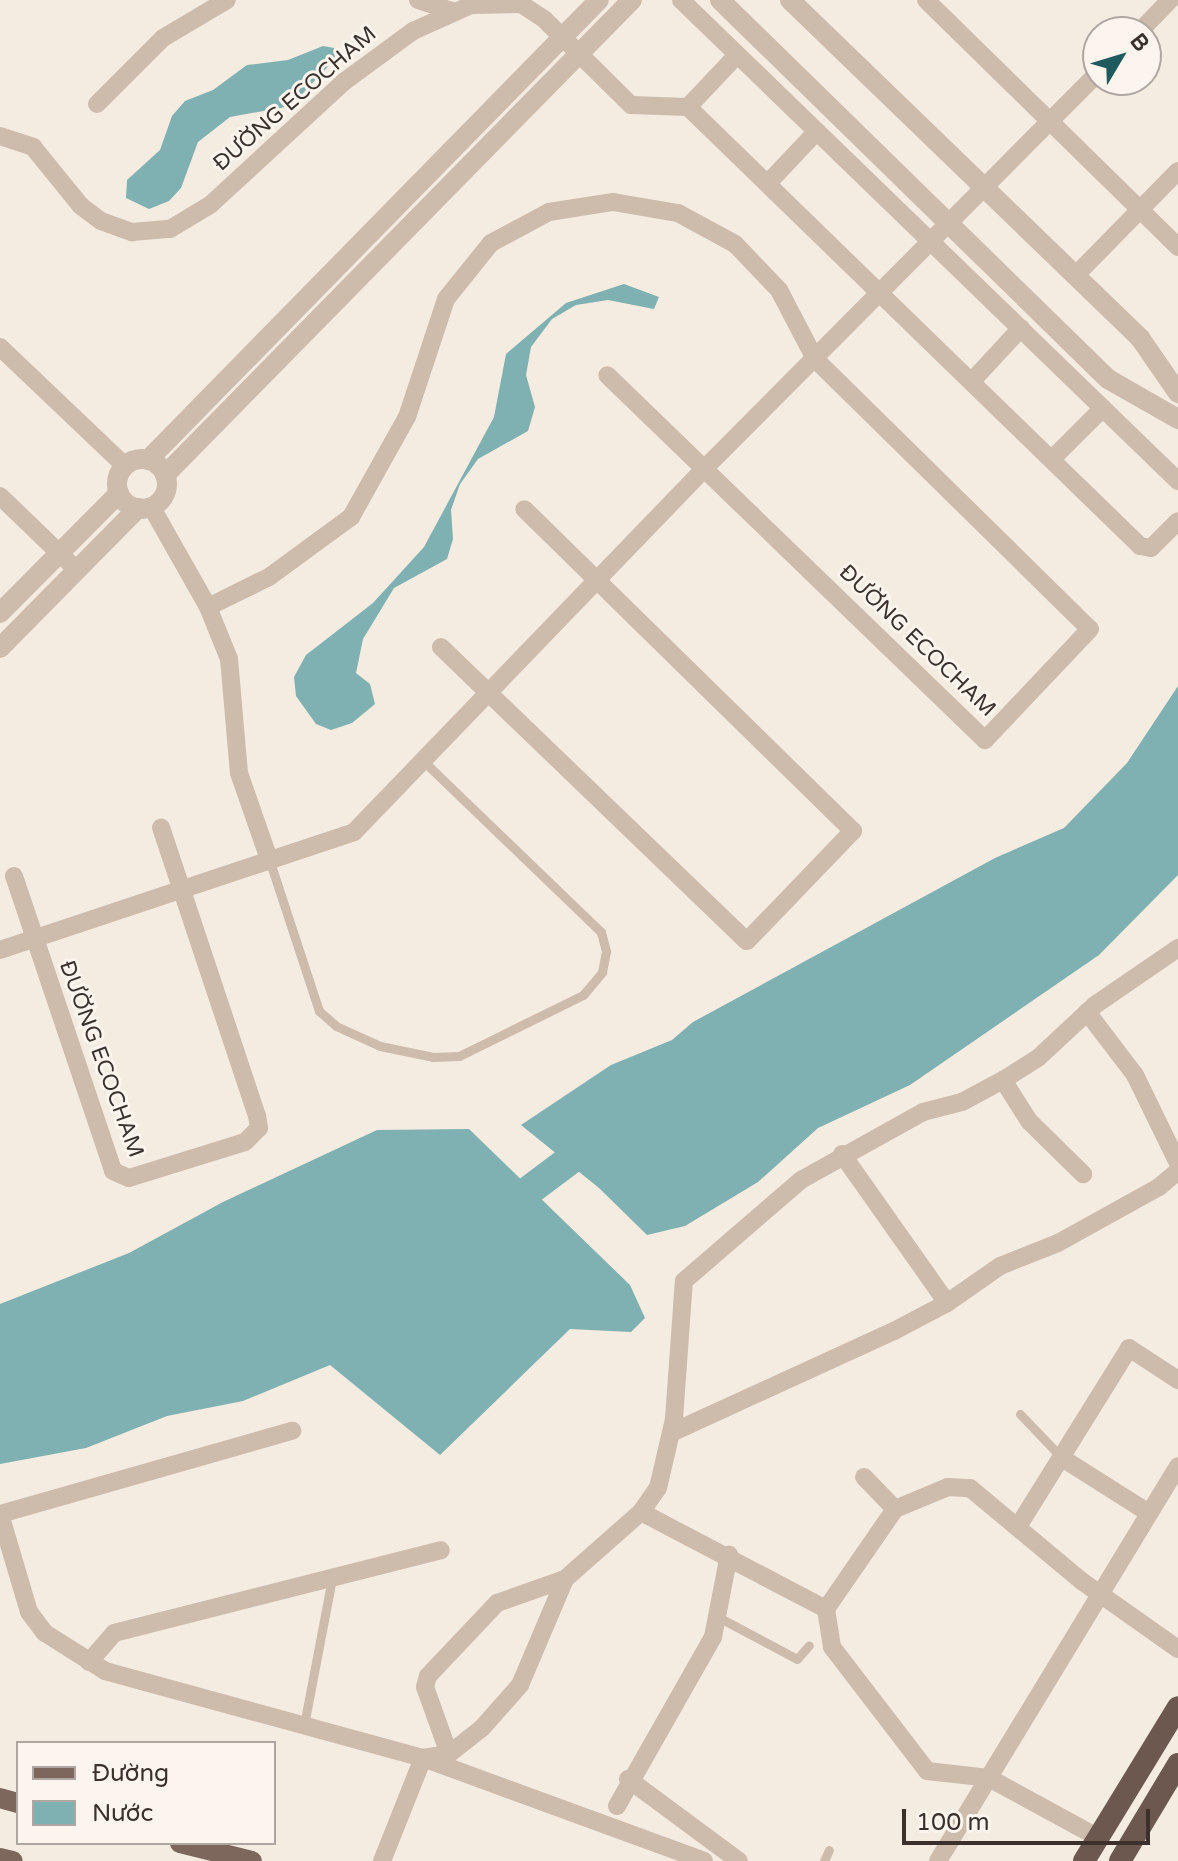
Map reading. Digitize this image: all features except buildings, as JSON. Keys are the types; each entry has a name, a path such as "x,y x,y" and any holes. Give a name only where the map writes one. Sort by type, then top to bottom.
{"highway":[{"path":"1084,1861 1178,1707"},
{"path":"1120,1861 1178,1764"}],"main road":[{"path":"188,1845 252,1861"},
{"path":"0,1858 13,1861"}],"street":[{"path":"97,104 163,38 227,0"},
{"path":"418,0 451,11"},
{"path":"0,613 119,493 118,479 125,466 148,460 599,0"},
{"path":"0,648 77,570 160,501 165,475 632,0"},
{"path":"681,0 1178,481"},
{"path":"720,0 1108,379 1178,419"},
{"path":"790,0 1140,338 1178,393"},
{"path":"926,0 1178,247"},
{"path":"1154,16 1170,0"},
{"name":"ĐƯỜNG ECOCHAM","path":"0,136 33,147 81,206 101,221 132,232 170,229 210,205 367,63 451,11 490,2 521,4 562,37 637,108 688,107"},
{"path":"737,55 688,107 1144,548 1155,546 1178,521"},
{"name":"ĐƯỜNG ECOCHAM","path":"0,950 354,832 704,469 1082,89"},
{"path":"768,183 816,132"},
{"path":"1075,276 1178,171"},
{"name":"ĐƯỜNG ECOCHAM","path":"208,607 269,577 351,517 383,468 407,417 435,322 466,268 491,243 549,212 591,204 646,205 708,226 735,244 769,278 815,359 1090,629 985,740 607,375"},
{"path":"972,381 1021,328"},
{"path":"0,347 125,466"},
{"path":"1052,459 1103,408"},
{"path":"148,460 165,475"},
{"path":"119,493 147,511 208,607 229,659 239,773 270,862"},
{"path":"0,496 77,570"},
{"path":"441,647 747,941 853,831 524,509"},
{"name":"ĐƯỜNG ECOCHAM","path":"14,876 113,1171 129,1178 245,1142 259,1128 257,1116 161,828"},
{"path":"449,1754 425,1687 428,1676 497,1603 565,1579 641,1512 658,1488 671,1433 684,1281 741,1227 842,1154 1003,1080 1038,1058 1091,1009 1178,948"},
{"path":"1091,1009 1135,1075 1178,1163"},
{"path":"1003,1080 1029,1121 1083,1174"},
{"path":"842,1154 947,1303"},
{"path":"671,1433 947,1303 1000,1266 1058,1243 1178,1171"},
{"path":"1019,1525 1129,1348 1178,1380"},
{"path":"292,1431 0,1514 29,1612 45,1633 89,1662 423,1758 704,1861"},
{"path":"1062,1458 1149,1513"},
{"path":"938,1861 1178,1466"},
{"path":"864,1477 895,1509"},
{"path":"1097,1837 989,1778 927,1771 832,1647 826,1609 895,1509 957,1486 976,1493 1100,1594 1178,1649"},
{"path":"641,1512 729,1555 826,1609"},
{"path":"89,1662 114,1633 441,1550"},
{"path":"617,1806 628,1779 713,1637 729,1555"},
{"path":"423,1758 449,1754 482,1728 520,1685 565,1579"},
{"path":"382,1861 423,1758"},
{"path":"628,1779 739,1861"}],"lane":[{"path":"270,862 319,1011 336,1026 380,1046 433,1057 459,1056 583,995 602,972 606,951 601,932 423,761"},
{"path":"1020,1414 1062,1458"},
{"path":"304,1725 332,1578"},
{"path":"718,1617 797,1659 809,1645"},
{"path":"824,1861 829,1850"}],"water":[{"path":"323,46 334,48 335,59 291,106 230,117 198,142 181,188 169,201 149,209 126,198 127,180 160,150 172,116 185,101 213,90 247,65 288,60"},
{"path":"624,284 659,297 654,309 608,300 576,305 552,319 531,347 526,375 535,407 528,431 478,459 460,484 451,510 453,539 447,559 394,588 363,639 356,673 370,684 375,704 352,723 331,730 316,724 296,696 294,677 306,655 373,603 424,547 494,417 506,354 566,303"},
{"path":"1178,686 1178,875 1099,955 910,1085 818,1128 758,1182 685,1226 647,1235 599,1188 521,1125 611,1065 672,1040 693,1022 995,858 1064,828 1127,763"},
{"path":"469,1129 630,1285 645,1318 631,1332 570,1329 440,1455 330,1365 243,1401 167,1416 86,1448 0,1464 0,1304 129,1253 223,1202 377,1130"}],"waterway":[{"path":"503,1210 599,1138"},
{"path":"534,1187 562,1158"}]}
